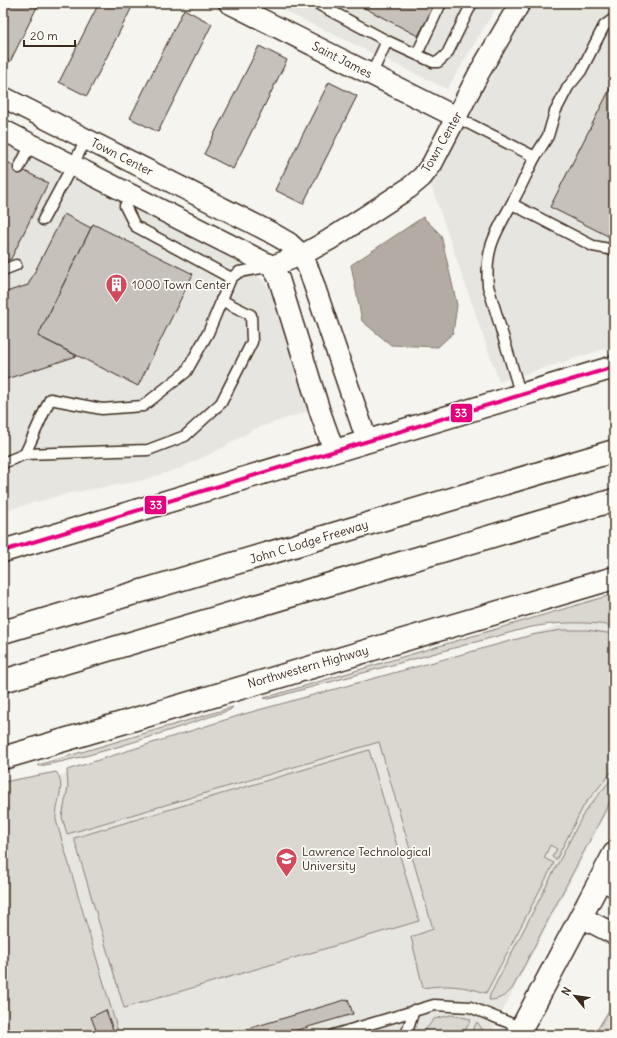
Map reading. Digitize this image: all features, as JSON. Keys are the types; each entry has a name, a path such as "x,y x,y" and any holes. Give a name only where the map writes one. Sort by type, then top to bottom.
{"main road":[{"path":"3,551 212,489 334,450 521,396 614,367"},
{"name":"John C Lodge Freeway","path":"3,632 614,451"},
{"path":"3,681 614,500"},
{"name":"Northwestern Highway","path":"3,758 614,578"},
{"path":"520,1032 581,917 606,888 614,854"}],"street":[{"name":"Saint James","path":"229,3 456,118"},
{"name":"Town Center","path":"272,266 302,255 335,236 409,188 422,177 432,164 520,3"},
{"name":"Town Center","path":"3,97 270,232 289,243 302,255 310,273 367,441"},
{"path":"3,130 272,266 279,279 320,412 334,450"},
{"path":"581,917 614,934"}],"lane":[{"path":"316,3 387,41 433,62 443,60 472,3"},
{"path":"417,54 441,3"},
{"path":"521,396 488,286 487,269 489,251 496,231 548,136 555,112 568,87 580,71 604,26 612,20 614,21"},
{"path":"371,75 387,41"},
{"path":"456,118 535,158"},
{"path":"42,220 74,165 86,140"},
{"path":"19,168 31,144"},
{"path":"131,194 125,206 135,226 230,278"},
{"path":"512,204 594,246 614,250"},
{"path":"3,270 16,265"},
{"path":"25,454 50,399 102,409 143,406 186,372 208,333 230,278 239,272 272,266"},
{"path":"3,463 25,454 148,450 185,436 221,403 252,342 251,315 221,300"},
{"path":"333,1035 434,1004 470,1006 520,1032"},
{"path":"406,1035 414,1010"}],"shaded area":[{"path":"268,3 499,3 447,89"},
{"path":"533,3 614,3 614,346 499,382 431,185"},
{"path":"3,142 229,255 249,267 270,289 309,411 254,429 224,447 181,468 140,481 70,493 3,511"},
{"path":"423,217 441,235 457,305 453,333 438,347 391,345 362,321 351,265"},
{"path":"614,594 614,626 592,623 570,623 549,624 527,628 268,699 264,698"},
{"name":"Lawrence Technological University","path":"614,609 614,798 490,1035 3,1035 3,793"},
{"path":"561,630 587,630 614,634 614,769 584,805 556,860 552,857 557,849 550,845 544,858 554,863 486,993 455,986 423,988 411,937 433,929 379,742 67,834 62,817 68,787 67,770 244,714 532,635"},
{"path":"233,707 230,710 112,749 64,761 40,766 38,765"},
{"path":"369,750 419,921 124,1008 74,838"},
{"path":"56,772 59,777 61,788 56,820 119,1035 3,1035 3,782"},
{"path":"614,776 614,794 512,989 502,997 489,1000 490,995 585,811"},
{"path":"614,1002 614,1035 594,1035"},
{"path":"451,1015 471,1019 463,1035 421,1035 434,1019"},
{"path":"477,1022 483,1030 484,1035 470,1035"},
{"path":"386,1031 392,1035 366,1035 371,1032"}],"building":[{"path":"4,3 39,3 10,62 3,58"},
{"path":"99,3 134,3 87,96 59,82"},
{"path":"355,3 436,3 418,36"},
{"path":"184,9 212,24 158,132 130,118"},
{"path":"259,46 287,60 233,169 204,154"},
{"path":"614,81 614,239 550,207"},
{"path":"329,82 357,96 303,204 275,190"},
{"path":"3,160 48,183 11,259 3,261"},
{"path":"64,214 91,228 38,336 77,356 3,380 3,293 28,285"},
{"name":"1000 Town Center","path":"93,224 193,274 138,386 38,336"},
{"path":"348,999 353,1014 280,1035 227,1035"},
{"path":"106,1010 115,1035 98,1035 91,1017"}],"transit line":[{"name":"33","path":"3,551 614,367"}],"place":[{"name":"1000 Town Center","path":"116,304"},
{"name":"Lawrence Technological University","path":"287,878"}]}
